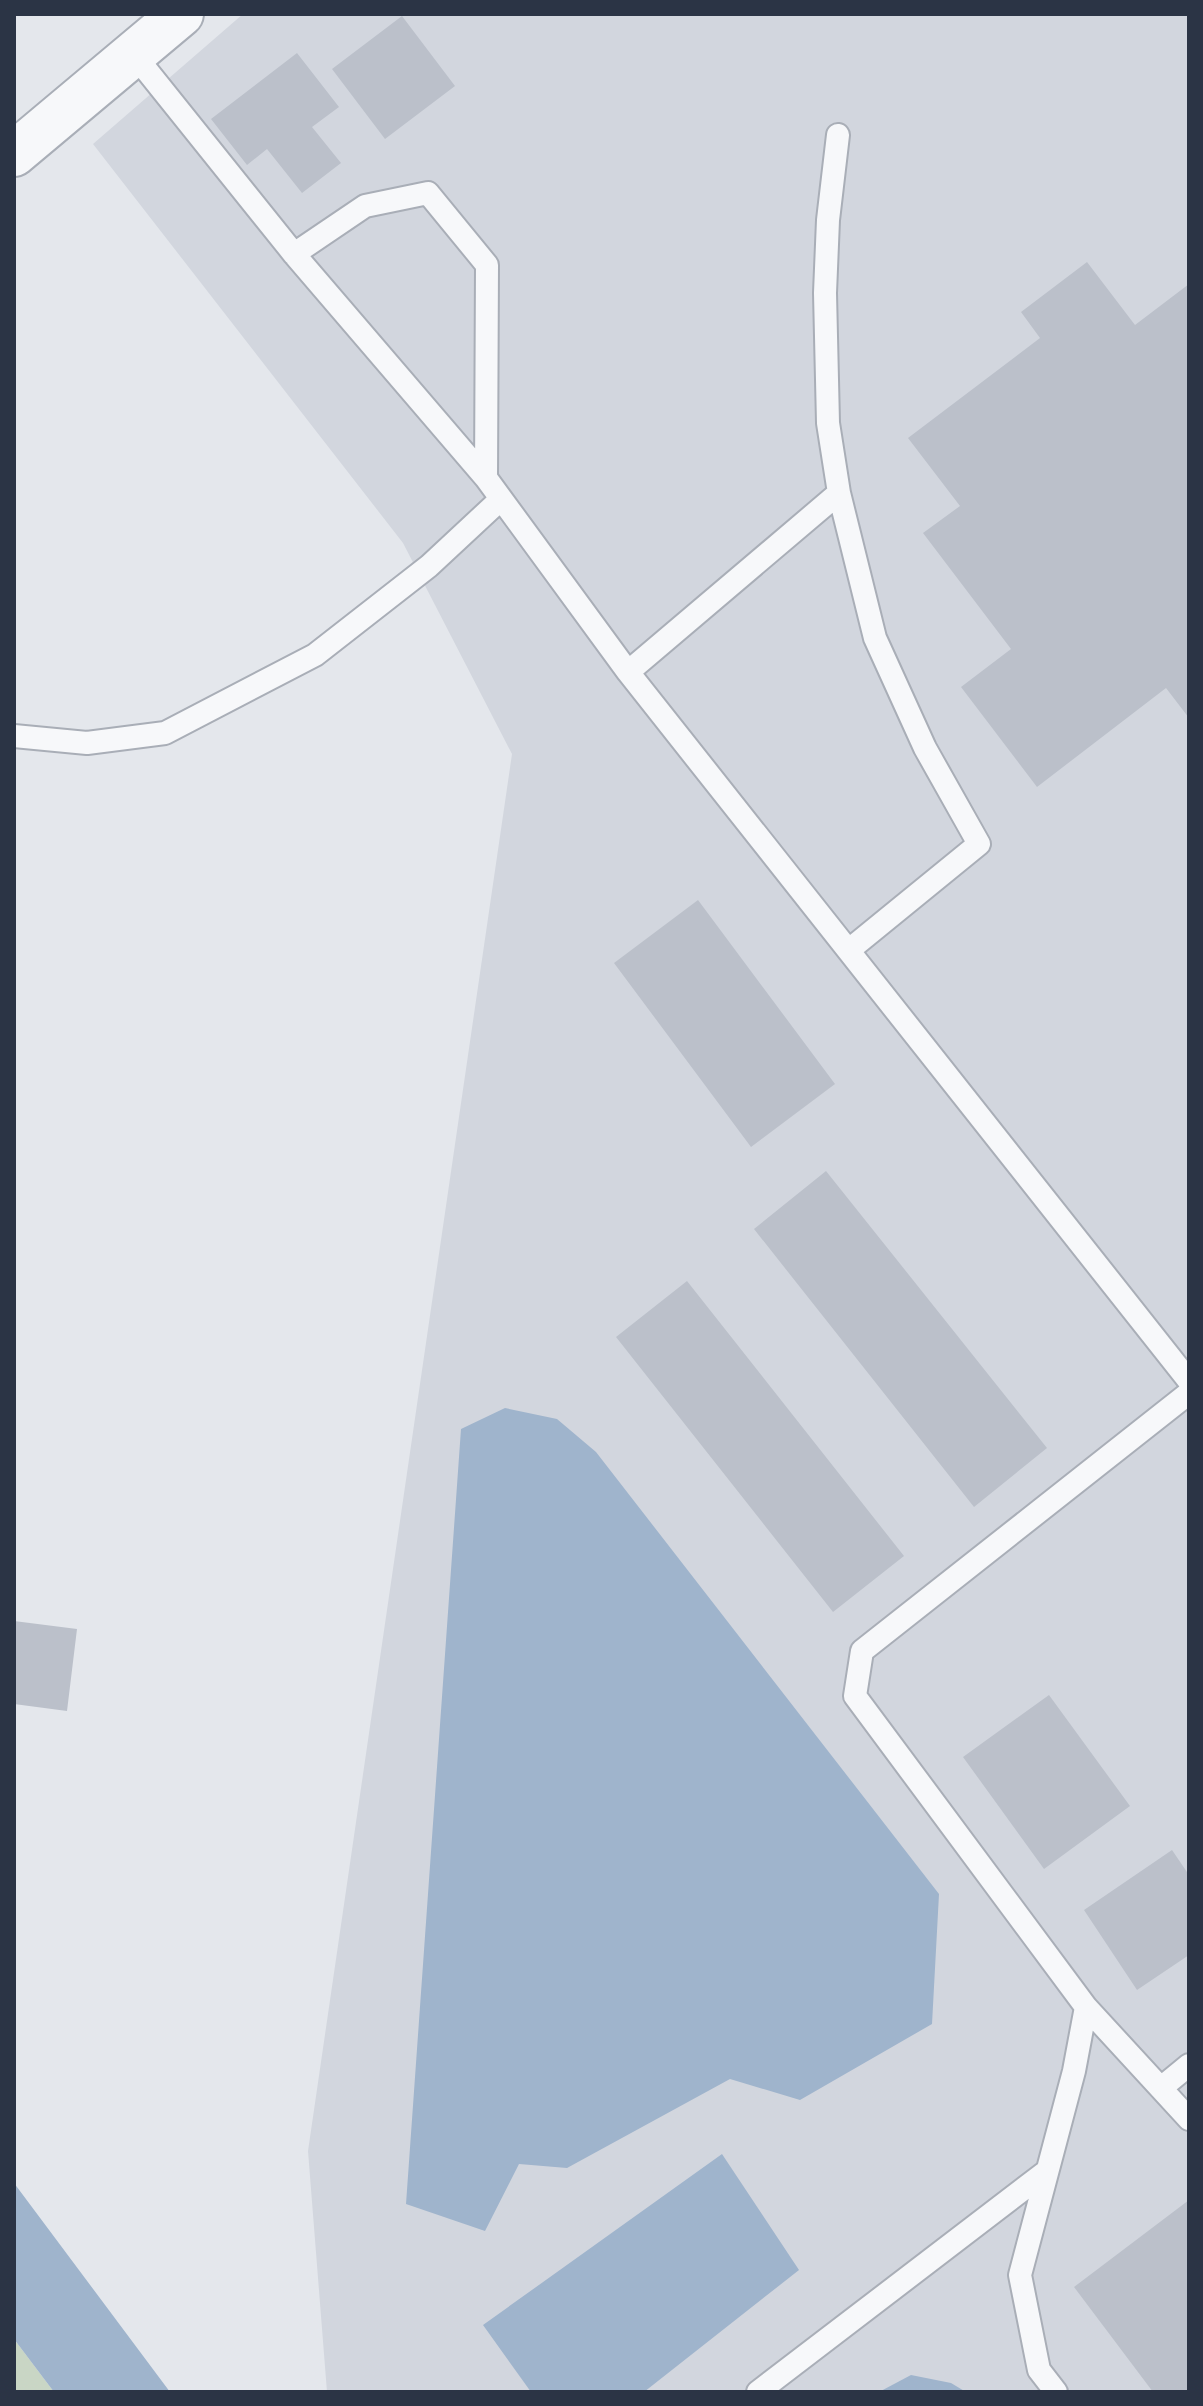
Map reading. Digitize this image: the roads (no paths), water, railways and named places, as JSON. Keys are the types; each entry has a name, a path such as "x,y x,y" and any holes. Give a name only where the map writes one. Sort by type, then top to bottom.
{"street":[{"path":"14,154 181,14"}],"lane":[{"path":"132,52 294,254 486,478 628,672 1189,1381"},
{"path":"838,135 828,220 825,293 828,423 839,493 875,638 925,748 979,844 849,950"},
{"path":"294,254 365,206 428,193 487,265 486,478"},
{"path":"628,672 839,493"},
{"path":"14,736 87,743 165,733 315,655 429,566 501,499"},
{"path":"1189,1393 862,1651 855,1696 1086,2007 1189,2119"},
{"path":"1056,2392 1039,2370 1020,2275 1074,2071 1086,2007"},
{"path":"1161,2088 1189,2065"},
{"path":"758,2392 1047,2171"}],"water":[{"path":"505,1408 557,1419 596,1452 939,1894 932,2024 800,2100 730,2079 567,2168 519,2164 485,2231 406,2204 461,1429"},
{"path":"722,2154 799,2270 644,2392 531,2392 483,2325"},
{"path":"14,2183 170,2392 54,2392 14,2339"},
{"path":"911,2375 951,2383 966,2392 879,2392"}]}
